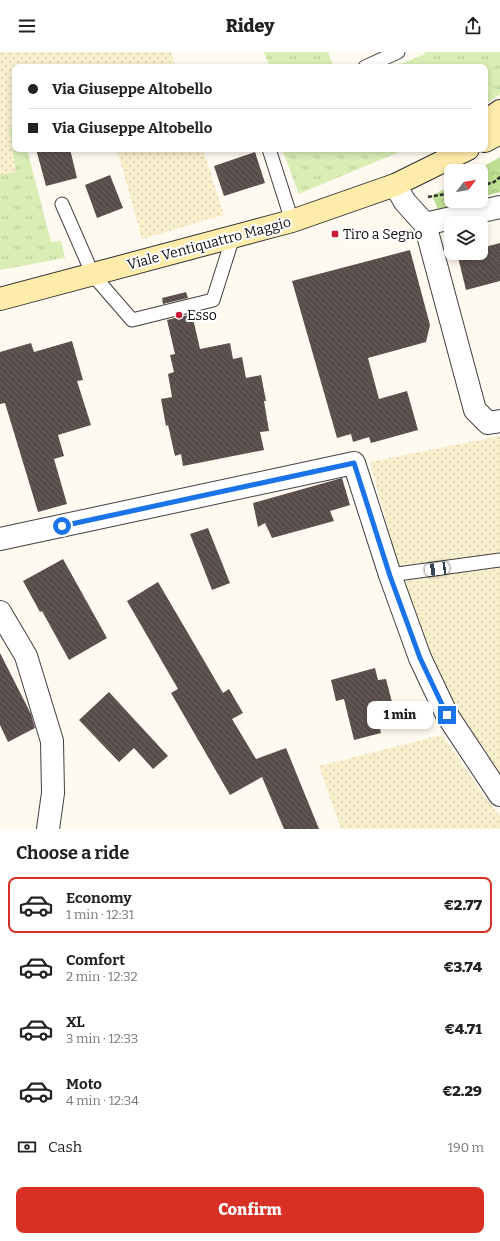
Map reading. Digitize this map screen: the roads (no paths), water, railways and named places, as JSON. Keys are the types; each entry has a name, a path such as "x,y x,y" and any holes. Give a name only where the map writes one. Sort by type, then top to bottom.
{"main road":[{"path":"488,120 500,111"},
{"path":"488,139 500,133"},
{"name":"Viale Ventiquattro Maggio","path":"404,181 446,152"},
{"name":"Viale Ventiquattro Maggio","path":"0,299 292,221 404,181 462,152"}],"street":[{"path":"404,181 405,202 425,224 475,410 488,423 500,421"},
{"path":"425,224 500,207"},
{"path":"0,539 354,463 390,576 420,658 447,715 500,795"},
{"path":"0,612 26,656 52,741 53,793 48,829"}],"lane":[{"path":"372,64 398,52"},
{"path":"270,152 292,221"},
{"path":"62,204 93,275 132,320 213,300 234,237"},
{"path":"390,576 500,560"}],"place":[{"name":"Tiro a Segno","path":"335,234"},
{"name":"Esso","path":"179,315"}]}
